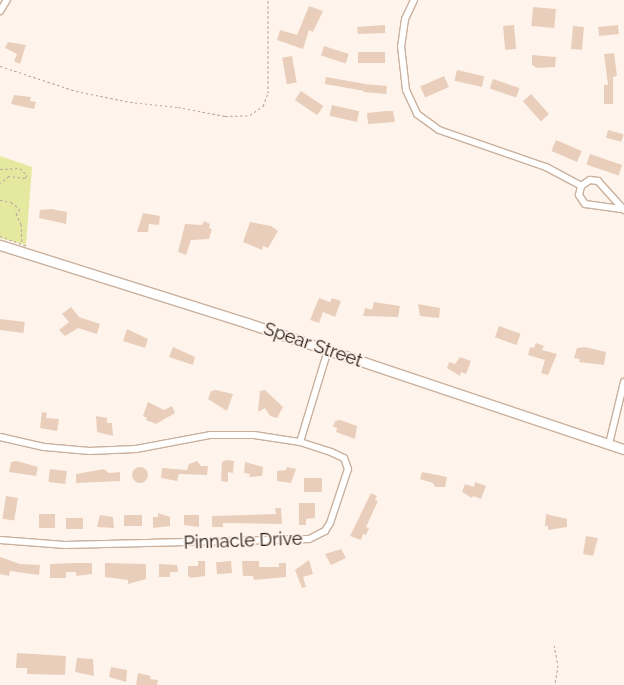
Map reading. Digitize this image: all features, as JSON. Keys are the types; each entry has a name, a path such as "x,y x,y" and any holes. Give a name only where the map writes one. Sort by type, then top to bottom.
{"main road":[{"name":"Spear Street","path":"0,245 328,350 624,450"}],"street":[{"path":"0,11 6,0"},
{"path":"414,0 405,19 402,46 406,90 417,114 439,130 546,167 581,186"},
{"path":"581,186 590,180 598,181 623,210"},
{"path":"581,186 580,198 585,204 623,210"},
{"path":"300,442 328,350"},
{"path":"609,444 624,382"},
{"name":"Pinnacle Drive","path":"0,437 44,448 90,451 136,448 231,434 300,442 344,458 348,469 330,523 325,531 309,540 65,545 0,540"}],"path":[{"path":"0,66 76,91 130,102 178,107 225,116 250,115 263,106 268,93 268,0"},
{"path":"0,169 20,168 27,175 25,178 9,176 0,183"},
{"path":"0,200 10,202 20,210 16,213 21,224 22,243"},
{"path":"0,236 29,247"},
{"path":"554,644 558,665 555,685"}],"green space":[{"path":"0,156 32,167 26,245 0,238"}],"building":[{"path":"309,6 323,11 313,32 309,30 303,49 277,40 280,30 297,35"},
{"path":"533,7 556,9 554,28 531,26"},
{"path":"385,25 385,33 358,34 357,27"},
{"path":"514,25 516,49 505,50 503,26"},
{"path":"618,25 619,34 599,36 598,27"},
{"path":"573,26 584,27 582,50 571,49"},
{"path":"8,42 26,45 20,64 14,61 17,54 5,48"},
{"path":"324,46 349,54 346,64 321,56"},
{"path":"358,52 385,52 385,63 358,63"},
{"path":"614,53 617,76 613,77 613,104 604,104 604,85 608,85 604,54"},
{"path":"532,55 556,57 555,67 537,68 532,65"},
{"path":"292,56 297,83 287,84 282,58"},
{"path":"457,70 484,76 482,87 455,81"},
{"path":"444,76 449,87 425,98 420,87"},
{"path":"326,77 364,84 363,91 325,84"},
{"path":"493,79 519,88 516,98 490,88"},
{"path":"364,84 387,86 386,94 363,92"},
{"path":"301,91 323,106 317,115 295,100"},
{"path":"531,94 549,114 541,121 523,101"},
{"path":"14,95 31,97 30,101 36,102 34,109 11,104"},
{"path":"332,105 359,111 357,122 330,116"},
{"path":"393,111 395,122 368,124 367,113"},
{"path":"608,130 623,134 621,142 606,138"},
{"path":"556,140 582,151 577,162 551,151"},
{"path":"590,154 622,165 619,175 586,164"},
{"path":"51,209 67,212 66,224 39,218 40,210"},
{"path":"143,213 160,216 159,225 149,224 148,232 137,232"},
{"path":"204,221 210,224 209,228 212,229 209,239 191,240 186,255 178,252 185,224 202,225"},
{"path":"250,222 271,226 278,231 268,248 263,246 262,250 243,242"},
{"path":"319,298 330,302 332,298 341,301 335,317 323,312 319,323 310,320"},
{"path":"374,302 400,306 398,317 363,316 365,308 372,310"},
{"path":"418,304 440,308 439,318 420,316"},
{"path":"71,307 79,317 100,324 97,334 78,328 65,336 59,330 69,322 62,314"},
{"path":"0,319 25,322 23,333 0,330"},
{"path":"499,326 521,334 517,345 495,337"},
{"path":"127,329 148,339 145,348 123,341"},
{"path":"536,343 544,346 542,350 557,354 548,375 541,373 545,360 528,355 530,347 534,348"},
{"path":"173,347 195,357 193,365 169,357"},
{"path":"585,347 606,352 604,365 579,362 580,359 574,358 577,348"},
{"path":"460,357 471,361 466,374 461,372 460,376 447,368 449,362 455,364"},
{"path":"216,390 233,394 227,411 208,399 211,391"},
{"path":"265,390 283,407 277,418 270,416 265,408 258,412 260,391"},
{"path":"148,402 164,410 172,406 175,413 156,424 146,420 147,418 143,416"},
{"path":"42,412 47,413 46,418 59,419 57,431 40,428"},
{"path":"96,416 107,418 107,423 112,423 113,436 97,432"},
{"path":"340,420 357,426 355,439 336,432 337,428 333,427 335,421"},
{"path":"226,460 234,461 233,473 228,472 228,482 221,481 222,462"},
{"path":"17,461 38,467 36,476 9,472 11,462"},
{"path":"197,461 201,466 208,466 207,475 179,474 177,481 161,478 162,468 187,470 189,464"},
{"path":"245,462 263,467 262,476 249,477 250,474 244,473"},
{"path":"140,467 148,475 140,483 132,475"},
{"path":"287,467 296,469 291,483 277,481 277,471 286,470"},
{"path":"50,469 67,471 65,484 48,482"},
{"path":"104,469 109,473 120,472 120,481 76,483 76,474"},
{"path":"422,472 447,477 445,487 435,487 433,483 420,479"},
{"path":"304,478 322,478 322,492 304,492"},
{"path":"475,482 486,486 481,499 473,496 472,498 462,492 465,484 474,487"},
{"path":"371,493 377,496 375,500 378,501 366,527 369,528 366,535 363,534 361,540 350,536"},
{"path":"6,496 18,498 14,521 2,519"},
{"path":"299,503 315,503 315,518 306,519 306,525 299,525"},
{"path":"275,508 281,508 282,524 223,523 223,527 212,527 212,516 276,514"},
{"path":"158,513 170,517 170,526 153,528 153,517 158,517"},
{"path":"39,514 55,514 55,528 39,528"},
{"path":"546,514 567,519 567,527 548,530 548,526 545,526"},
{"path":"100,515 113,517 114,528 97,527"},
{"path":"124,515 142,515 142,526 124,526"},
{"path":"184,515 199,515 199,527 184,525"},
{"path":"66,518 83,518 83,529 66,529"},
{"path":"586,536 598,538 593,556 583,554"},
{"path":"341,549 346,558 331,565 325,554"},
{"path":"0,557 20,564 40,565 39,575 10,571 9,576 0,574"},
{"path":"309,560 313,574 303,577 306,587 302,588 295,570"},
{"path":"198,561 205,561 205,576 191,578 188,576 188,566 198,566"},
{"path":"231,561 232,573 217,574 216,562"},
{"path":"242,561 259,561 259,567 279,567 279,563 286,563 286,577 254,580 253,576 243,576"},
{"path":"92,563 92,574 76,576 76,572 66,572 66,578 50,578 50,564"},
{"path":"105,563 146,564 146,579 128,584 128,580 105,577"},
{"path":"159,564 177,565 178,572 170,572 170,577 159,577"},
{"path":"17,653 66,656 65,675 27,674 27,668 16,668"},
{"path":"77,658 93,659 94,676 75,672"},
{"path":"111,667 127,670 126,682 109,677"},
{"path":"138,673 151,676 150,679 158,680 157,685 136,685"}]}
